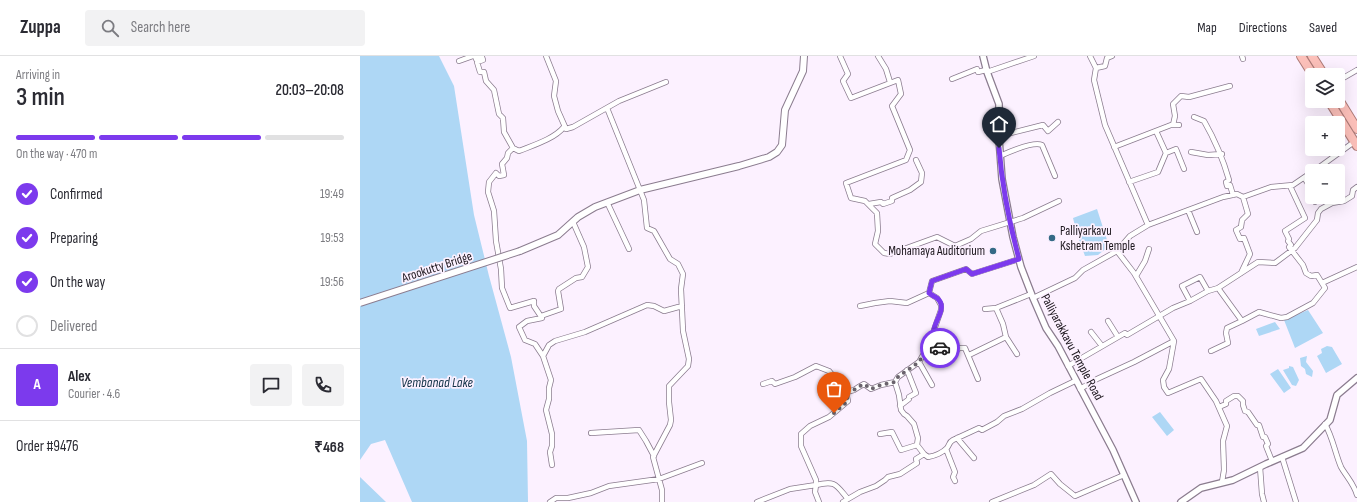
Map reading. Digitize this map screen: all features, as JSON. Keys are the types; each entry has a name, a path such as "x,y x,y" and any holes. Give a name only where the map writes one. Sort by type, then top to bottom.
{"highway":[{"path":"1301,56 1309,68"},
{"path":"1312,56 1320,68"},
{"path":"1333,108 1356,144"},
{"path":"1344,108 1357,129"}],"main road":[{"name":"Arookutty Bridge","path":"360,303 520,251 558,235 578,216 595,207 640,190 739,166 769,157 777,152 782,145 785,110 803,70 804,56"}],"street":[{"path":"459,61 474,56 476,59 482,57 483,60 477,62 480,72 484,72 486,81 494,90 499,114 503,118 504,132 513,148 519,151 535,145 560,132 564,127"},
{"path":"546,56 556,81 554,96 564,127"},
{"path":"840,56 848,74 843,81 851,98 898,80 902,94 892,106 910,150 906,160 846,183 851,198 865,201 877,213 878,231 875,244 884,253 890,254 937,238 955,246 972,239 982,231 1023,218 1060,200"},
{"path":"878,56 886,69 890,82"},
{"name":"Palliyarakkavu Temple Road","path":"983,56 999,104 999,136 1002,179 1019,259 1032,296 1046,328 1058,346 1075,380 1092,408 1113,450 1136,502"},
{"path":"952,79 977,69 978,72 987,71 1034,56"},
{"path":"1090,56 1096,68 1094,80 1105,125 1148,225"},
{"path":"1096,68 1105,66 1107,58 1112,56"},
{"path":"1345,77 1357,70"},
{"path":"564,127 566,129 573,127 619,101 666,82"},
{"path":"1173,125 1175,116 1173,104 1181,96 1189,97 1230,86"},
{"path":"607,108 644,200 647,228 654,231 670,259 678,264 683,274 683,331 689,359 688,366 669,386 670,425 654,456"},
{"path":"1194,118 1204,121 1222,154 1229,180 1226,182 1227,186 1230,185 1233,195"},
{"path":"999,136 1043,125 1048,131 1058,122"},
{"path":"1114,147 1173,125 1179,125"},
{"path":"1156,131 1166,153"},
{"path":"1000,156 1019,148 1039,144 1042,145 1055,176"},
{"path":"1325,164 1356,144"},
{"path":"513,148 508,153 507,158 502,164 504,175 499,176 496,173 489,182 488,192 494,211 502,288 510,308 534,302 534,306 541,316"},
{"path":"1129,182 1158,172 1166,153 1176,149 1184,169"},
{"path":"1191,152 1208,156 1222,154"},
{"path":"869,204 881,202 883,204 892,201 892,198 910,190 921,182 922,173 916,160"},
{"path":"985,309 996,308 1032,296 1075,278 1083,270 1117,252 1130,236 1148,225 1233,195 1237,194 1243,197 1271,187 1290,186 1304,178"},
{"path":"1210,351 1228,343 1226,333 1227,328 1258,312 1281,318 1287,317 1313,303 1326,288 1317,275 1311,276 1306,273 1303,264 1289,247 1291,245 1285,232 1305,218 1290,186"},
{"path":"1068,366 1125,333 1127,335 1173,308 1208,291 1218,288 1258,262 1275,263 1295,248 1317,220 1318,213 1321,209 1332,202 1344,201 1352,196 1353,190 1357,187"},
{"path":"1240,273 1250,254 1244,238 1240,239 1236,230 1241,227 1242,220 1248,214 1243,197"},
{"path":"607,202 629,249"},
{"path":"1188,210 1197,232"},
{"path":"552,465 550,452 552,446 552,434 546,410 551,380 543,356 535,344 525,340 519,327 527,321 542,318 541,316 560,309 559,289 576,278 582,277 588,267 584,247 573,222"},
{"path":"1136,276 1145,261 1148,248"},
{"path":"1117,252 1136,276 1174,341 1169,369 1163,380 1164,387 1168,393 1201,379 1219,407 1227,426 1223,441 1224,470 1222,482"},
{"path":"929,293 932,281 966,269 972,274 1019,259"},
{"path":"1322,283 1357,267"},
{"path":"1190,301 1182,286 1200,277 1208,291"},
{"path":"1218,288 1242,321"},
{"path":"860,306 875,302 890,301 907,303 929,293"},
{"path":"929,293 937,298 941,305 941,310 934,330 935,339 940,345 940,352"},
{"path":"543,356 549,345 555,341 585,332 647,305 664,310 682,306"},
{"path":"996,308 1003,324 1006,337 1017,354"},
{"path":"1108,321 1118,337"},
{"path":"1091,332 1102,346"},
{"path":"969,355 1006,337"},
{"path":"1080,389 1096,379 1134,362 1174,341"},
{"path":"846,392 854,390 864,384 871,389 895,382 898,377 919,362 923,355 931,351 940,352 944,355 966,348 978,379"},
{"path":"919,362 932,385"},
{"path":"763,384 772,382 775,384 795,377 816,366 828,370 846,392 848,401 829,417 810,426 801,434 801,446 816,480 815,492 819,502"},
{"path":"900,406 909,397 916,393 907,370"},
{"path":"1182,502 1201,488 1233,480 1303,448 1330,420 1337,395 1357,378"},
{"path":"895,382 899,395 900,406 904,414 914,424 918,438 917,445 928,457 935,456 946,449 949,442 979,428 982,430 997,422 1004,416 1022,409 1050,392 1075,380"},
{"path":"1219,407 1226,404 1226,401 1234,396 1238,396 1243,401 1242,405 1245,411 1248,412 1257,425 1259,425 1265,437 1268,444 1266,446 1272,461"},
{"path":"1325,424 1331,434 1341,467 1357,495"},
{"path":"591,433 639,430 654,456 662,490 662,502"},
{"path":"880,434 892,432 901,450 917,445"},
{"path":"957,438 974,458"},
{"path":"946,449 955,472 953,478 955,481"},
{"path":"843,502 867,489 876,486 888,477 900,474 917,463 916,459 924,454"},
{"path":"1282,457 1296,502"},
{"path":"550,502 556,498 568,498 591,494 609,486 659,479 702,463"},
{"path":"1260,467 1264,502"},
{"path":"992,502 1034,485 1052,474 1060,484 1075,496 1124,475"},
{"path":"757,502 790,489 828,482 834,483 848,500"}],"water":[{"name":"Vembanad Lake","path":"360,56 439,56 454,86 474,215 511,357 527,441 528,502 412,502 385,440 371,444 360,460"},
{"path":"1097,209 1109,246 1098,255 1085,256 1078,237 1074,232 1077,228 1073,218"},
{"path":"1308,310 1323,333 1295,348 1284,320"},
{"path":"1275,322 1280,329 1259,336 1256,329"},
{"path":"1327,346 1332,347 1342,364 1326,373 1317,356 1322,353 1321,349"},
{"path":"1307,356 1306,362 1313,371 1312,377 1306,374 1305,369 1301,366 1300,358"},
{"path":"1289,366 1293,367 1299,380 1296,386 1292,385 1283,370 1289,368"},
{"path":"1278,369 1291,388 1284,393 1270,374"},
{"path":"1160,412 1174,430 1167,436 1152,417"},
{"path":"360,477 386,502 360,502"}],"way so far":[{"path":"834,413 848,401 847,392 864,384 871,389 895,382 898,377 919,362 923,355 931,351 940,352 940,348"}],"place":[{"name":"Palliyarkavu Kshetram Temple","path":"1052,238"},
{"name":"Mohamaya Auditorium","path":"993,251"}],"route":[{"path":"940,348 940,345 935,339 934,330 940,315 941,305 937,298 929,293 932,281 966,269 972,274 1019,259 1013,237 1002,179 999,148"}]}
